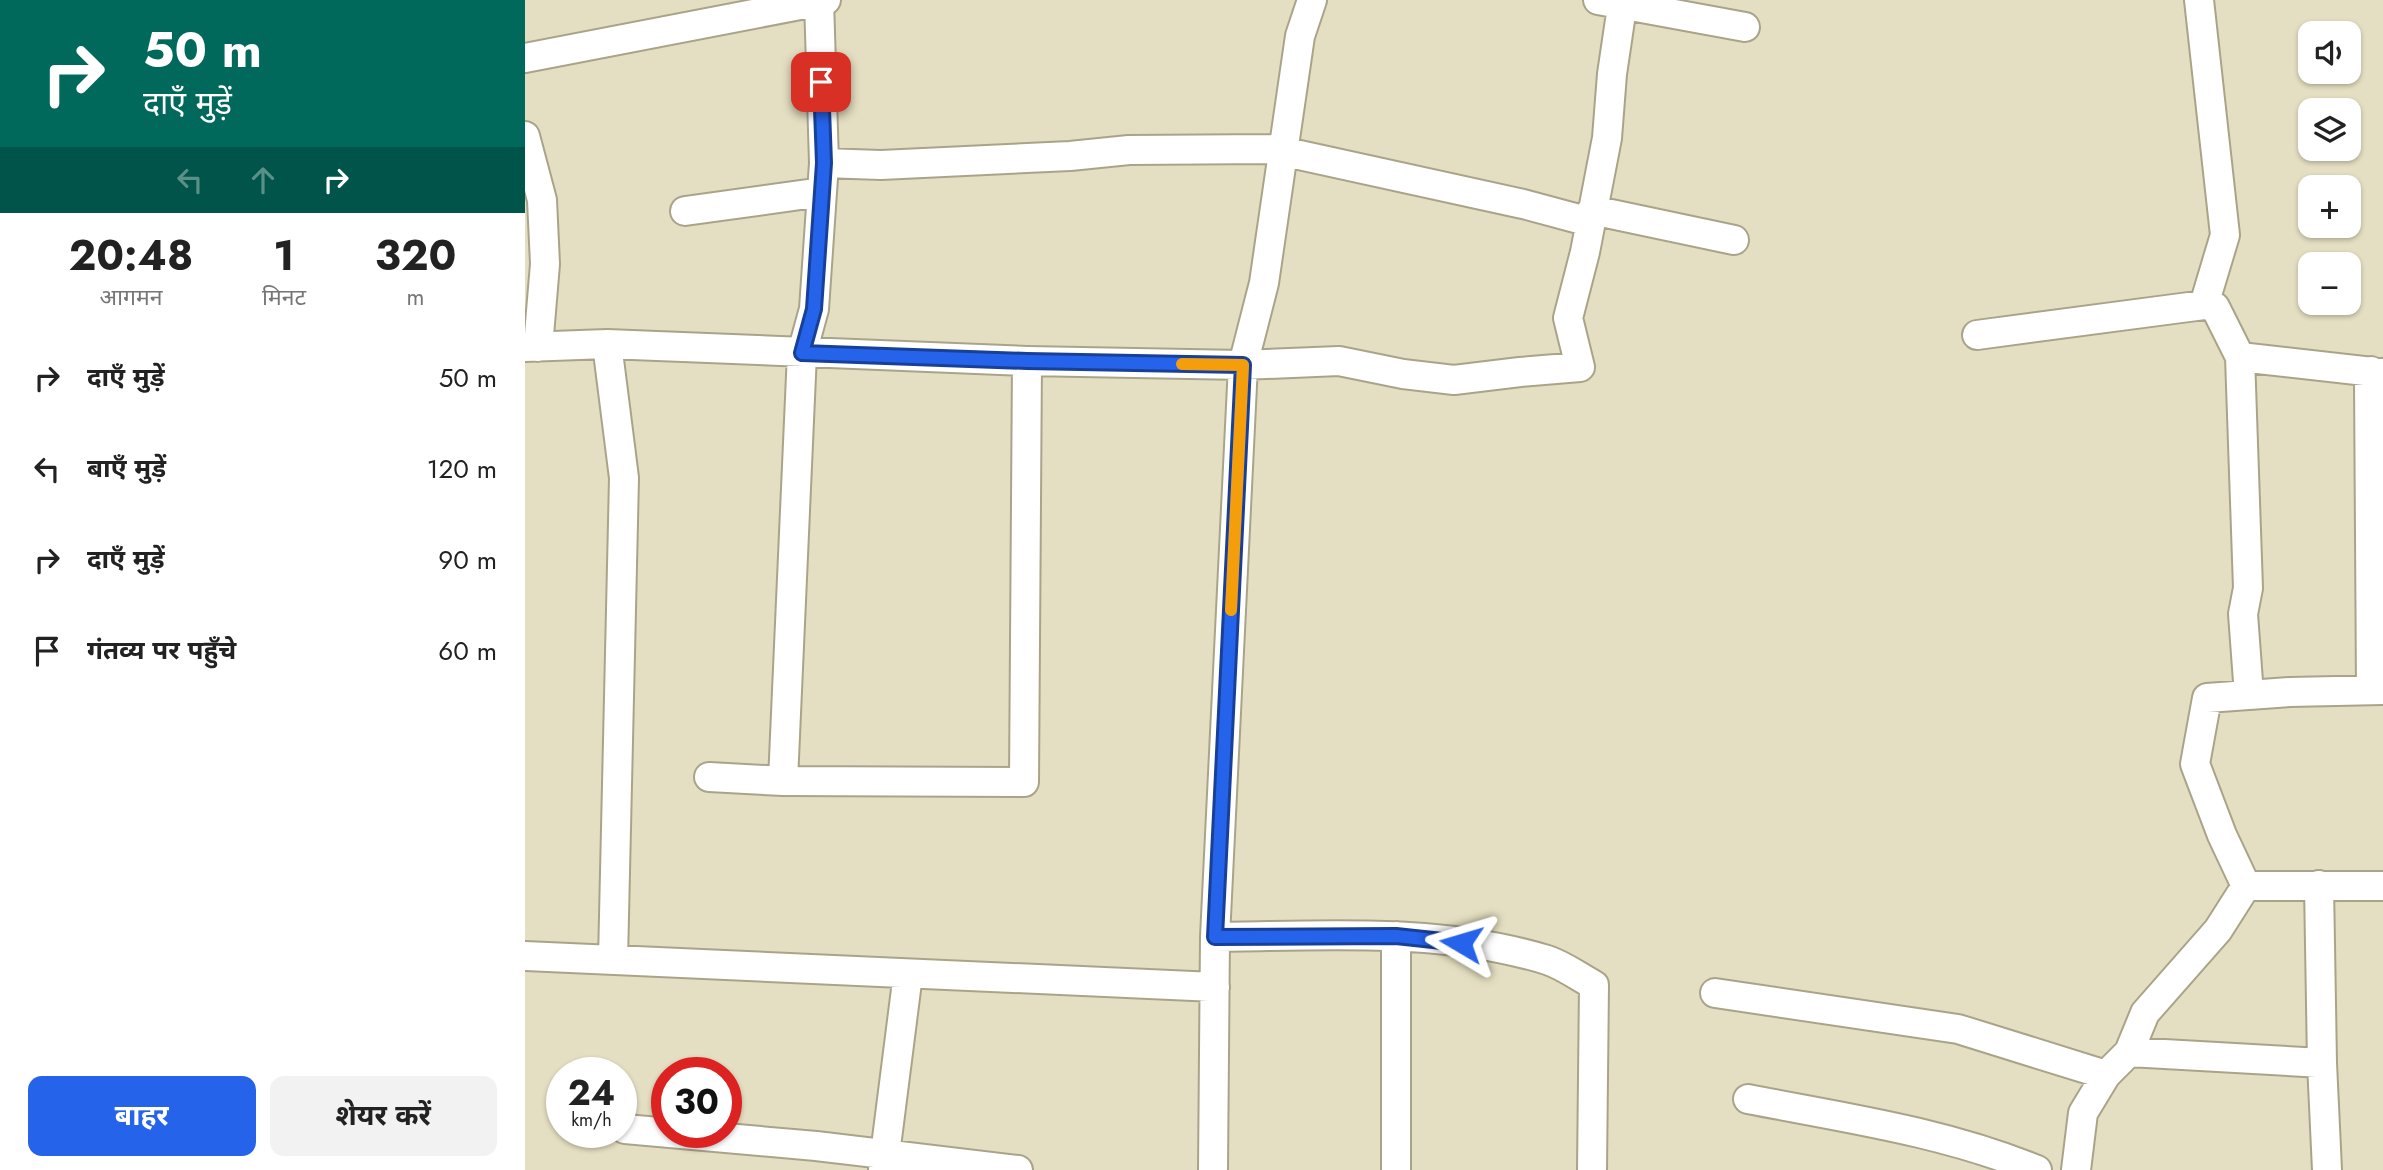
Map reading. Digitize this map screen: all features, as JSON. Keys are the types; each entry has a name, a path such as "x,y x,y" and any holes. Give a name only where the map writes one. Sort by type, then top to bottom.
{"street":[{"path":"783,781 802,353 814,309 824,163 819,0"},
{"path":"525,58 826,0"},
{"path":"1213,1170 1215,937 1243,365 1264,283 1300,36 1313,0"},
{"path":"2199,0 2225,235 2204,305"},
{"path":"525,136 542,200 545,264 531,347 607,344 1027,361 1243,365 1339,360 1402,374 1454,380 1580,367 1568,318 1607,138 1614,1 1745,27"},
{"path":"824,163 881,164 1070,156 1129,150 1272,149 1523,204 1734,240"},
{"path":"685,211 822,192"},
{"path":"1977,335 2204,305 2215,307 2240,357 2248,588 2243,614 2249,695"},
{"path":"607,344 624,478 613,960"},
{"path":"2240,357 2377,372"},
{"path":"709,777 783,781 1024,782 1027,361"},
{"path":"2246,886 2222,835 2195,764 2207,698 2377,690 2369,531 2369,380 2377,372"},
{"path":"2319,885 2327,1170"},
{"path":"2246,886 2383,886"},
{"path":"2075,1170 2083,1112 2106,1075 2129,1052 2145,1013 2218,930 2246,886"},
{"path":"1215,937 1396,936 1482,946 1549,960 1594,985 1592,1170"},
{"path":"1396,936 1396,1170"},
{"path":"525,956 1215,987"},
{"path":"884,1163 908,974"},
{"path":"1715,993 1958,1029 2106,1075"},
{"path":"2129,1052 2322,1063"},
{"path":"1748,1099 1923,1133 2000,1154 2037,1170"},
{"path":"637,1130 816,1146 884,1163 1018,1170"}],"slow traffic":[{"path":"1182,364 1243,365 1231,610"}],"route":[{"path":"821,82 824,163 814,309 802,353 1243,365 1215,937 1396,936 1461,943"}]}
